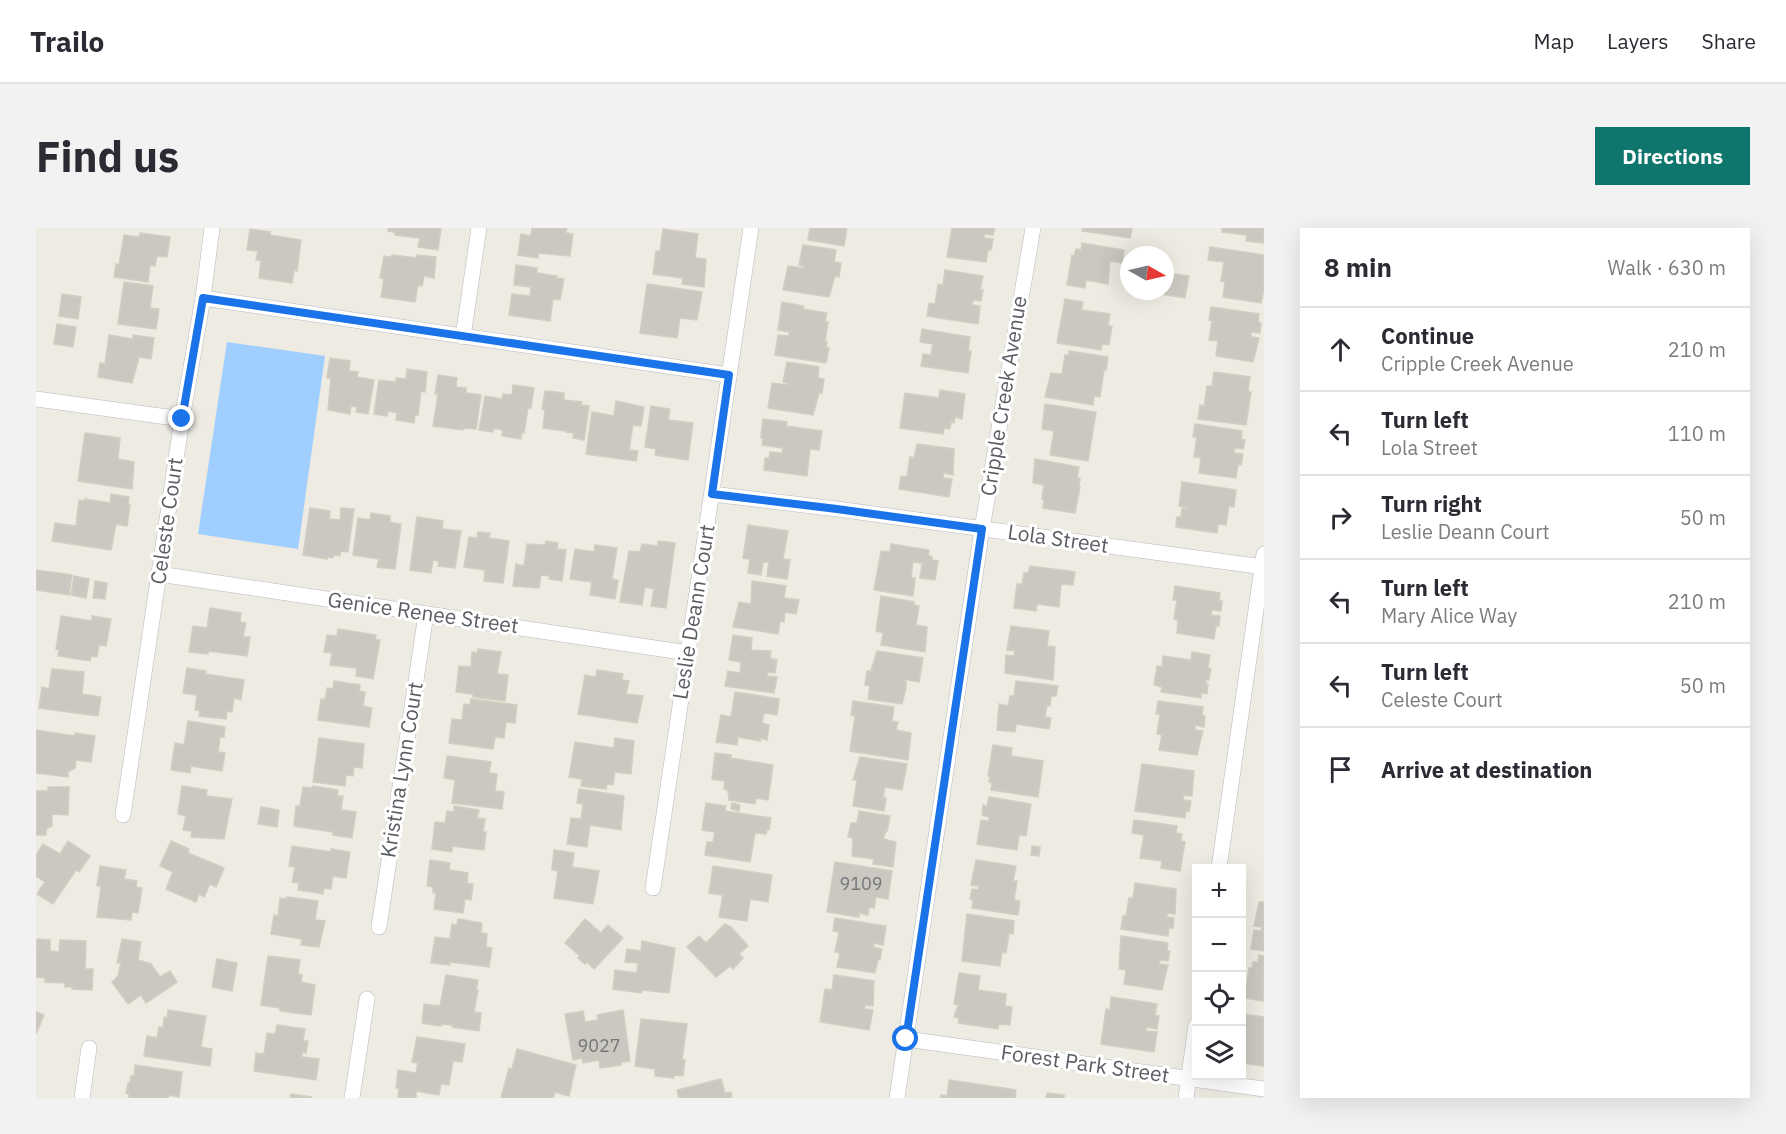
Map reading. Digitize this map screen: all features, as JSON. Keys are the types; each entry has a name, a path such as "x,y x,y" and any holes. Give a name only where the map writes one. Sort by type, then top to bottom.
{"street":[{"name":"Celeste Court","path":"123,814 212,228"},
{"path":"463,337 479,228"},
{"name":"Leslie Deann Court","path":"653,888 751,228"},
{"name":"Cripple Creek Avenue","path":"897,1098 982,529 1032,228"},
{"path":"203,298 729,375"},
{"path":"36,399 182,419"},
{"name":"Lola Street","path":"712,494 1264,563"},
{"path":"1220,864 1264,563"},
{"name":"Genice Renee Street","path":"159,574 688,653"},
{"name":"Kristina Lynn Court","path":"379,927 426,614"},
{"path":"352,1098 367,999"},
{"path":"1186,1098 1197,1026"},
{"name":"Forest Park Street","path":"906,1039 1264,1089"},
{"path":"82,1098 89,1048"}],"water":[{"path":"227,342 325,356 298,549 198,534"}],"building":[{"path":"388,228 441,228 438,250 418,247 420,238 395,235 395,232 388,231"},
{"path":"532,228 567,228 566,233 573,234 570,256 538,253 538,258 518,255 521,234 531,236"},
{"path":"810,228 847,228 844,246 808,240"},
{"path":"952,228 995,228 993,235 984,234 984,238 993,239 986,262 947,257"},
{"path":"1083,228 1132,229 1130,238 1082,231"},
{"path":"1222,228 1264,228 1264,243 1246,241 1247,235 1222,232"},
{"path":"250,229 301,240 297,271 294,270 292,283 259,278 261,261 256,260 258,251 247,250"},
{"path":"663,229 698,234 695,258 706,259 704,287 682,284 683,278 653,274 656,251 660,251"},
{"path":"140,233 170,237 167,257 157,256 155,266 150,265 148,282 114,277 116,264 119,265 124,235 139,237"},
{"path":"1082,243 1120,249 1120,263 1110,261 1108,284 1086,280 1085,288 1067,285 1072,255 1074,256 1076,249 1081,250"},
{"path":"803,245 836,250 834,262 841,263 839,277 835,276 829,297 783,290 788,266 804,268 799,265"},
{"path":"1210,247 1264,255 1264,289 1261,303 1223,297 1225,282 1221,281 1224,262 1208,260"},
{"path":"392,255 417,258 417,255 436,257 434,278 424,276 422,286 418,285 415,302 381,297 384,279 380,278 384,256 391,257"},
{"path":"516,265 537,268 537,273 564,279 560,300 553,299 550,321 509,315 512,294 530,296 531,287 514,285"},
{"path":"945,270 983,276 980,290 983,290 981,301 973,300 972,305 980,306 978,324 927,316 929,303 935,304 938,284 943,285"},
{"path":"1174,274 1189,276 1185,298 1174,296"},
{"path":"124,282 153,286 150,308 159,309 156,329 118,324"},
{"path":"647,284 702,292 697,320 680,318 677,338 640,333"},
{"path":"62,294 81,297 78,319 59,316"},
{"path":"1065,299 1083,302 1081,310 1110,314 1108,326 1112,326 1109,345 1102,344 1101,350 1057,343"},
{"path":"782,302 804,306 803,309 827,313 825,342 827,342 826,348 829,348 826,363 775,355 778,335 789,336 789,332 778,330"},
{"path":"1211,307 1259,314 1260,333 1251,332 1251,337 1259,338 1253,362 1216,356 1218,341 1209,340 1212,321 1209,320"},
{"path":"57,324 76,327 73,347 54,344"},
{"path":"922,329 970,337 968,373 921,366 923,354 931,355 933,344 920,342"},
{"path":"109,335 133,339 133,335 154,338 151,359 139,357 132,383 98,377 100,363 105,364"},
{"path":"1069,351 1108,357 1100,397 1094,396 1093,405 1045,397 1051,373 1062,374 1065,355 1069,355"},
{"path":"330,358 350,361 349,371 358,372 357,377 374,380 368,414 356,412 357,407 351,406 350,414 328,410 331,378 327,378"},
{"path":"787,362 819,367 818,378 824,379 822,393 819,393 813,415 768,408 772,383 788,385 783,382"},
{"path":"407,369 427,372 425,392 421,391 418,415 415,415 414,423 396,420 397,413 388,411 387,416 374,414 379,380 396,382 396,378 406,379"},
{"path":"1214,372 1250,377 1248,391 1251,392 1246,425 1198,419 1200,405 1204,406 1207,386 1212,386"},
{"path":"438,375 457,378 456,387 466,388 466,393 481,395 476,429 463,428 463,430 433,426 438,394 435,394"},
{"path":"513,385 534,388 531,408 528,408 521,439 502,436 503,430 493,428 493,432 479,430 485,396 502,399 503,394 512,395"},
{"path":"940,390 965,394 962,419 955,417 950,429 944,428 943,434 900,428 905,393 939,398"},
{"path":"545,391 564,393 564,400 582,402 581,405 589,406 584,440 573,438 574,433 543,428 545,410 542,409"},
{"path":"616,401 644,407 641,426 633,425 629,450 638,451 636,461 586,454 592,412 614,416"},
{"path":"1045,404 1096,412 1088,461 1050,455 1054,431 1042,429"},
{"path":"651,406 670,409 668,420 693,423 688,460 655,455 656,449 645,447"},
{"path":"763,419 787,422 786,426 822,431 819,450 810,449 807,476 764,470 765,458 769,458 770,452 782,453 783,448 762,445"},
{"path":"1195,424 1242,431 1241,439 1245,440 1243,449 1235,448 1234,453 1243,454 1241,465 1238,464 1236,478 1199,473 1201,458 1194,457 1197,437 1193,437"},
{"path":"85,433 120,438 118,459 134,462 132,489 78,481"},
{"path":"917,444 954,449 953,475 944,473 943,478 952,479 949,497 899,489 901,476 907,477 910,457 914,458"},
{"path":"1035,459 1079,467 1077,478 1080,478 1080,487 1075,513 1043,508 1044,485 1033,483"},
{"path":"1182,482 1236,490 1234,507 1229,506 1226,525 1218,524 1217,533 1176,527 1177,517 1181,517 1182,508 1188,509 1188,507 1179,506"},
{"path":"111,494 129,497 128,505 130,505 127,526 116,524 111,550 52,541 55,523 76,526 79,500 110,503"},
{"path":"310,508 330,511 329,519 340,520 341,508 354,509 348,552 341,551 340,556 334,555 333,558 327,557 327,559 303,555"},
{"path":"371,513 390,516 390,522 401,524 395,569 377,567 379,559 353,555 358,518 370,520"},
{"path":"417,517 443,521 442,529 461,531 455,568 438,566 439,561 433,560 431,573 410,570"},
{"path":"748,525 788,531 783,559 790,560 787,579 767,576 769,562 763,562 761,575 748,573 750,559 743,558"},
{"path":"478,532 490,533 489,538 509,541 503,583 484,581 485,570 464,567 469,537 477,538"},
{"path":"546,541 558,543 557,549 566,550 562,581 541,575 539,588 513,586 516,564 524,566 527,544 545,545"},
{"path":"658,541 675,543 666,608 651,606 654,589 645,587 642,605 620,602 629,551 640,552 642,544 658,546"},
{"path":"891,544 929,550 928,555 932,557 932,560 938,561 935,580 920,578 922,563 913,562 911,578 915,578 913,596 874,590 881,551 890,552"},
{"path":"595,545 617,548 612,579 618,580 615,599 590,595 592,582 570,579 575,549 594,552"},
{"path":"1030,566 1075,572 1073,585 1061,584 1059,607 1037,604 1036,611 1014,608 1017,584 1022,584 1024,573 1028,573"},
{"path":"36,570 72,575 69,595 36,590"},
{"path":"74,576 89,579 86,598 71,595"},
{"path":"95,581 107,583 105,599 93,598"},
{"path":"752,581 786,586 784,598 799,600 796,614 785,612 784,622 780,621 778,634 733,627 739,602 751,604"},
{"path":"1175,586 1220,593 1221,611 1212,610 1211,615 1220,616 1214,639 1177,633 1178,620 1174,619 1177,600 1173,600"},
{"path":"881,596 914,602 914,605 919,606 916,625 927,627 925,652 881,645 883,633 876,631"},
{"path":"210,608 241,613 240,622 246,623 243,637 250,637 247,656 208,651 208,654 189,652 193,626 207,628"},
{"path":"61,616 92,621 92,616 111,619 106,646 99,645 97,657 91,656 90,661 58,656 59,650 56,649"},
{"path":"1011,626 1049,631 1047,646 1055,647 1053,680 1005,673 1006,655 1014,656 1015,651 1007,650"},
{"path":"338,629 376,635 375,640 380,640 373,679 356,676 357,668 330,665 332,653 324,652 327,635 337,636"},
{"path":"733,635 752,638 751,650 771,651 770,658 777,660 775,673 768,672 767,676 777,677 774,693 725,686 728,671 740,673 741,662 729,660"},
{"path":"478,649 501,652 497,674 508,675 505,701 473,697 473,694 456,692 459,666 471,667 472,652 477,653"},
{"path":"877,651 923,658 919,682 902,679 906,682 906,688 902,704 868,699 870,686 865,685 867,671 871,671"},
{"path":"1192,652 1210,655 1208,668 1211,669 1209,680 1206,679 1207,694 1201,693 1201,698 1161,692 1162,687 1154,685 1157,666 1162,667 1163,656 1191,660"},
{"path":"187,668 206,671 205,674 244,680 241,700 234,698 232,712 227,711 226,719 199,716 200,711 195,710 197,695 183,693"},
{"path":"52,669 84,672 82,694 101,697 98,716 39,708 42,687 49,689"},
{"path":"597,670 623,674 622,680 629,681 626,694 643,696 637,723 578,714 585,675 596,677"},
{"path":"334,681 360,685 359,691 365,692 363,706 372,708 369,727 318,720 321,699 325,700 327,688 333,689"},
{"path":"1016,681 1058,686 1056,696 1051,696 1050,706 1047,705 1045,717 1051,718 1049,729 1016,724 1015,732 997,730 999,704 1008,706 1010,696 1014,696"},
{"path":"735,692 779,699 777,715 764,713 762,723 769,725 767,740 738,737 737,745 716,742 721,715 731,717"},
{"path":"471,699 517,705 515,723 506,722 504,738 495,737 493,749 449,743 452,719 462,720 464,704 470,705"},
{"path":"853,701 894,707 892,721 898,722 896,730 911,733 908,760 850,751 855,716 851,715"},
{"path":"1158,701 1203,707 1204,727 1195,725 1195,730 1203,731 1197,755 1159,750 1162,735 1157,734 1160,714 1156,714"},
{"path":"188,721 225,727 224,737 220,737 218,752 225,753 222,771 191,766 190,773 171,770 175,743 184,745"},
{"path":"36,730 74,736 75,733 95,736 91,762 76,760 75,768 68,772 68,777 36,773"},
{"path":"319,738 364,744 362,768 354,767 353,776 346,775 345,786 313,782"},
{"path":"615,738 634,741 631,774 615,772 613,785 607,784 606,789 581,786 582,779 569,777 575,742 614,748"},
{"path":"993,745 1012,748 1011,756 1043,761 1038,797 991,790 992,783 989,782 990,776 988,776"},
{"path":"715,753 773,765 768,800 756,798 755,804 729,800 728,790 724,789 725,781 712,779"},
{"path":"447,756 491,762 489,773 497,774 495,791 504,792 502,809 452,803 455,780 444,778"},
{"path":"860,757 907,764 902,790 885,787 884,811 853,806 857,780 853,780"},
{"path":"1142,764 1194,771 1192,796 1184,795 1183,800 1191,801 1185,818 1135,811"},
{"path":"182,786 207,790 206,796 232,799 224,839 191,837 192,831 183,830 186,816 178,814"},
{"path":"313,786 338,790 337,796 343,796 341,810 356,812 352,838 333,835 333,832 294,826 296,806 300,806 303,787 313,788"},
{"path":"48,787 69,787 68,815 52,814 52,826 46,829 46,835 36,835 36,791 48,791"},
{"path":"579,789 624,796 621,830 590,825 587,847 567,844 571,818 581,819 583,804 577,803"},
{"path":"989,797 1031,804 1026,836 1019,835 1017,850 977,844 981,820 989,821 989,817 982,815 983,805 987,806"},
{"path":"706,803 726,806 725,811 771,818 766,834 755,833 750,862 705,855 707,842 713,842 715,832 702,830"},
{"path":"732,803 740,805 739,811 731,809"},
{"path":"454,806 479,810 477,818 485,819 484,850 452,846 452,852 432,849 435,822 445,823 447,811 454,812"},
{"path":"261,807 279,810 277,827 258,824"},
{"path":"859,811 890,816 883,839 896,842 893,867 873,864 874,859 852,856 853,838 848,837 851,823 857,823"},
{"path":"1134,820 1177,826 1176,833 1182,834 1181,841 1185,842 1180,871 1161,868 1162,861 1140,858 1144,835 1132,833"},
{"path":"68,841 90,856 79,872 76,870 53,904 37,894 45,882 36,876 36,855 43,844 60,854"},
{"path":"171,841 189,849 188,853 224,868 216,887 210,884 204,897 199,894 196,902 166,889 173,872 160,866"},
{"path":"292,846 331,852 331,849 350,852 346,878 333,876 331,889 324,888 323,894 298,890 299,883 292,882 295,867 289,866"},
{"path":"1032,846 1040,847 1039,856 1031,855"},
{"path":"554,850 574,853 572,867 599,871 593,904 554,898 558,871 552,870"},
{"path":"430,860 450,863 449,870 468,873 467,883 473,884 471,900 465,899 463,913 434,909 436,893 433,893 433,887 427,886"},
{"path":"976,860 1016,866 1013,881 1017,881 1014,900 1020,901 1018,915 972,908 973,900 970,899 972,889 978,890 979,886 971,885"},
{"path":"835,862 892,871 888,899 876,897 874,908 869,907 868,915 859,913 859,917 827,912"},
{"path":"100,866 126,870 124,879 137,881 136,887 142,888 138,913 132,912 131,920 97,917 101,886 97,886"},
{"path":"713,866 772,875 768,902 750,899 747,921 719,917 723,895 709,893"},
{"path":"1135,883 1176,889 1175,914 1167,913 1167,917 1174,918 1173,928 1169,928 1168,936 1121,929 1129,898 1133,898"},
{"path":"287,897 318,901 315,920 325,921 319,947 301,945 302,939 271,934 274,915 278,916 280,898 287,899"},
{"path":"1259,902 1264,902 1264,951 1251,949 1254,930 1261,931 1262,927 1254,926"},
{"path":"967,914 1014,921 1013,934 1009,933 1006,953 1002,952 1000,966 962,961"},
{"path":"835,918 886,926 883,945 874,943 873,947 882,949 875,973 837,967 840,953 835,952 839,932 833,931"},
{"path":"458,919 482,923 481,933 487,934 486,947 492,948 489,967 450,962 450,965 431,963 435,937 450,939 452,924 457,925"},
{"path":"585,919 601,933 608,925 623,938 594,969 587,962 585,964 578,958 580,956 565,943"},
{"path":"725,924 731,927 748,946 739,954 743,958 733,969 730,966 716,977 687,947 699,936 706,943"},
{"path":"1121,936 1168,943 1167,951 1170,951 1168,961 1160,960 1159,964 1168,965 1162,990 1124,984 1126,970 1119,969"},
{"path":"37,939 50,940 50,951 59,952 60,940 86,941 85,969 93,969 92,990 72,989 73,987 65,987 65,983 45,982 45,978 36,977"},
{"path":"122,939 141,942 138,960 151,964 160,977 170,971 177,982 146,1003 141,995 128,1004 112,982 118,976 121,963 117,963"},
{"path":"642,941 675,948 669,993 642,990 641,993 613,989 615,970 637,973 638,963 625,962 627,949 641,951"},
{"path":"1259,955 1264,956 1263,1001 1246,998 1249,968 1252,968 1253,962 1258,962"},
{"path":"268,956 300,960 298,974 302,975 301,982 315,985 311,1015 280,1011 280,1008 261,1005"},
{"path":"217,959 237,963 232,991 212,987"},
{"path":"959,973 980,976 978,990 1006,994 1005,1006 1012,1007 1010,1025 999,1024 998,1029 958,1023 959,1018 954,1017 958,1005 954,1004"},
{"path":"446,975 478,980 474,1012 481,1013 479,1031 452,1027 452,1025 422,1023 424,1004 440,1006"},
{"path":"834,975 874,981 873,1006 865,1005 864,1009 873,1010 869,1030 820,1022 825,989 832,990"},
{"path":"1111,997 1157,1004 1155,1015 1159,1016 1157,1029 1147,1027 1146,1031 1157,1032 1154,1052 1101,1044 1106,1009 1110,1010"},
{"path":"168,1010 206,1016 201,1047 212,1049 210,1066 144,1056 147,1036 157,1038 159,1027 163,1028 164,1017 167,1018"},
{"path":"623,1010 630,1061 621,1062 621,1065 600,1068 599,1060 583,1063 582,1058 573,1060 565,1014 583,1011 585,1022 598,1020 597,1015"},
{"path":"36,1012 44,1015 36,1034"},
{"path":"1246,1015 1264,1017 1264,1066 1246,1064"},
{"path":"641,1019 687,1024 682,1060 685,1060 683,1076 674,1075 674,1078 655,1076 655,1069 635,1066"},
{"path":"277,1025 305,1029 303,1041 308,1041 306,1053 302,1052 302,1057 319,1059 316,1080 254,1071 256,1053 264,1054 267,1033 275,1034"},
{"path":"417,1037 465,1044 462,1062 453,1061 449,1085 441,1084 439,1095 416,1091 416,1098 398,1097 399,1088 396,1088 398,1070 416,1073 418,1063 412,1062"},
{"path":"517,1049 576,1065 569,1096 555,1092 553,1098 501,1098"},
{"path":"135,1065 182,1072 179,1097 169,1095 168,1098 129,1098 129,1094 126,1093 131,1076 134,1076"},
{"path":"721,1079 725,1093 731,1092 732,1098 679,1098 677,1090"},
{"path":"949,1080 1016,1090 1015,1098 940,1098 941,1095 947,1096"},
{"path":"1047,1093 1064,1095 1064,1098 1046,1098"},
{"path":"291,1094 311,1097 311,1098 290,1098"}],"route":[{"path":"182,419 203,298 729,375 712,494 982,529 906,1039"}]}
